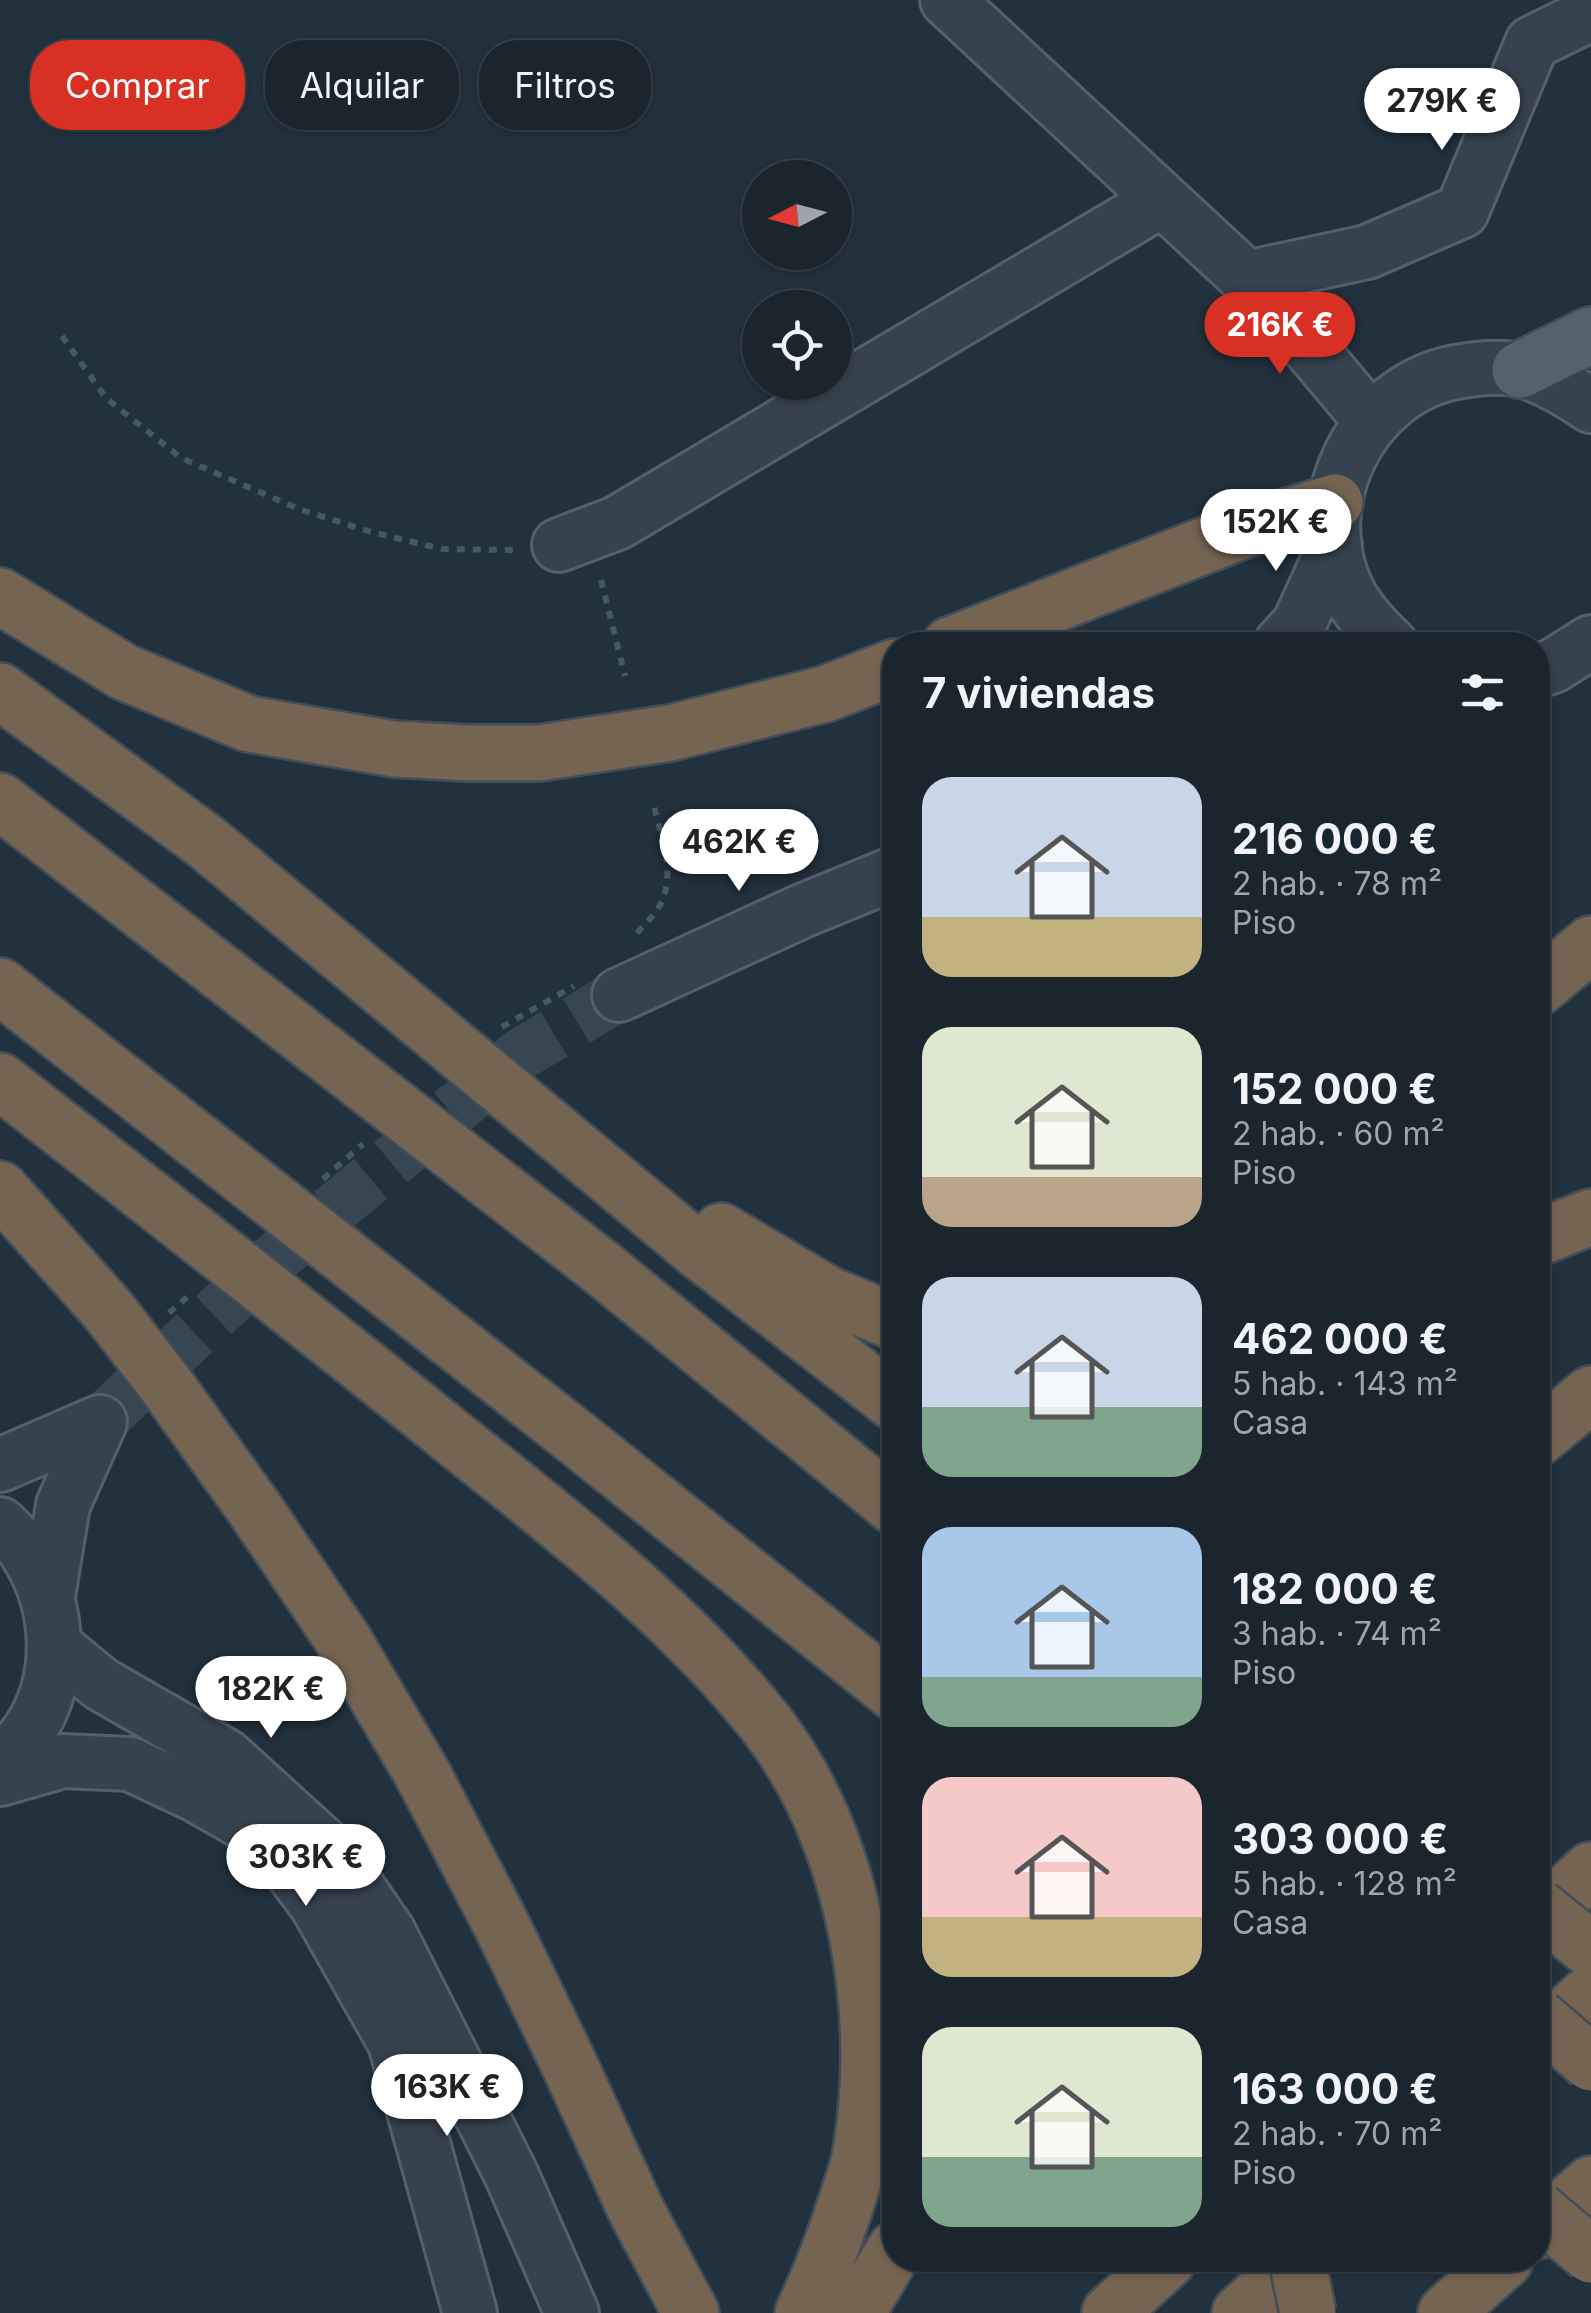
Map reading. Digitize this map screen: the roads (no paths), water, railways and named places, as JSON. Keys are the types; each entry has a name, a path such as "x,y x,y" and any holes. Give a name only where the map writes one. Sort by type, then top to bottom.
{"highway":[{"path":"983,632 1244,530 1335,523"},
{"path":"0,596 124,672 249,724 394,749 540,754 670,733 824,694 882,671"},
{"path":"0,691 206,842 709,1224 830,1295 882,1317"},
{"path":"0,801 602,1268 882,1496"},
{"path":"206,842 699,1251 882,1393"},
{"path":"1550,978 1591,944"},
{"path":"0,986 882,1682"},
{"path":"0,1081 571,1534 688,1636 768,1728 800,1777 823,1823 854,1918 869,2025 868,2092 860,2156 834,2241 803,2313"},
{"path":"0,1190 108,1310 166,1385 344,1640 422,1773 493,1909 637,2212 691,2313"},
{"path":"1550,1233 1591,1217"},
{"path":"1550,1428 1591,1394"},
{"path":"1550,1908 1591,1870"},
{"path":"1550,1917 1591,1950"},
{"path":"1550,2031 1591,1992"},
{"path":"1550,2027 1591,2063"},
{"path":"1550,2220 1591,2184"},
{"path":"1550,2220 1591,2255"},
{"path":"857,2313 882,2272"},
{"path":"1110,2313 1155,2272"},
{"path":"1240,2313 1285,2272"},
{"path":"1300,2272 1308,2313"},
{"path":"1446,2313 1492,2272"}],"main road":[{"path":"1520,370 1591,335"}],"street":[{"path":"946,0 1266,296 1372,421"},
{"path":"1246,278 1367,252 1462,211 1532,43 1591,14"},
{"path":"574,540 617,523 1162,200"},
{"path":"1292,632 1299,624 1335,523 1347,459 1372,421 1402,394 1438,375 1479,368 1520,370 1560,384 1591,406"},
{"path":"1335,523 1340,569 1348,592 1380,632"},
{"path":"1550,667 1591,642"},
{"path":"619,995 882,878"},
{"path":"0,1466 100,1422 63,1505 47,1692 27,1734 0,1763"},
{"path":"0,1524 25,1550 51,1621 101,1684 226,1756 336,1856 389,1933 511,2174 572,2313"},
{"path":"0,1779 63,1761 130,1764 196,1794 321,1866 389,1933"},
{"path":"262,1832 316,1904 395,2043 470,2313"}],"tunnel":[{"path":"100,1422 267,1265 521,1054 619,995"}]}
